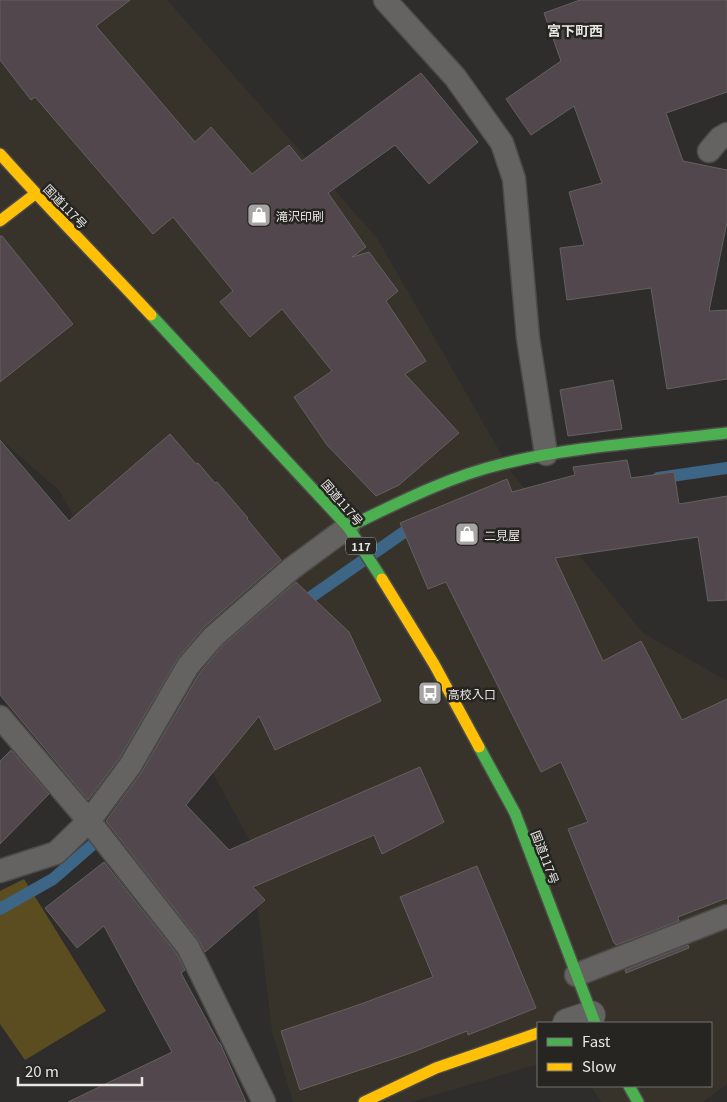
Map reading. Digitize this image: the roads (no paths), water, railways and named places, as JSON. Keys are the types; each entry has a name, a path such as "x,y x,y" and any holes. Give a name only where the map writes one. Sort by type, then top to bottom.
{"main road":[{"name":"国道117号","path":"0,154 35,194 105,265 348,527 394,597 434,664 515,813 576,974 584,1020"},
{"path":"0,221 35,194"},
{"path":"348,527 428,488 500,464 546,454 727,433"},
{"path":"364,1102 436,1068 537,1033"},
{"path":"630,1087 638,1102"}],"lane":[{"path":"385,0 455,77 502,143 514,179 528,338 546,454"},
{"path":"709,151 720,138 727,134"},
{"path":"0,871 56,853 89,821 130,766 188,666 213,638 291,569 348,527"},
{"path":"0,717 89,821 188,946 264,1102"},
{"path":"576,974 727,916"}],"waterway":[{"path":"658,478 727,468"},
{"path":"298,606 417,523"},
{"path":"0,909 53,879 106,833"}],"place":[{"name":"滝沢印刷","path":"259,215"},
{"name":"二見屋","path":"467,534"},
{"name":"高校入口","path":"430,693"}],"district":[{"name":"宮下町西","path":"575,30"}]}
